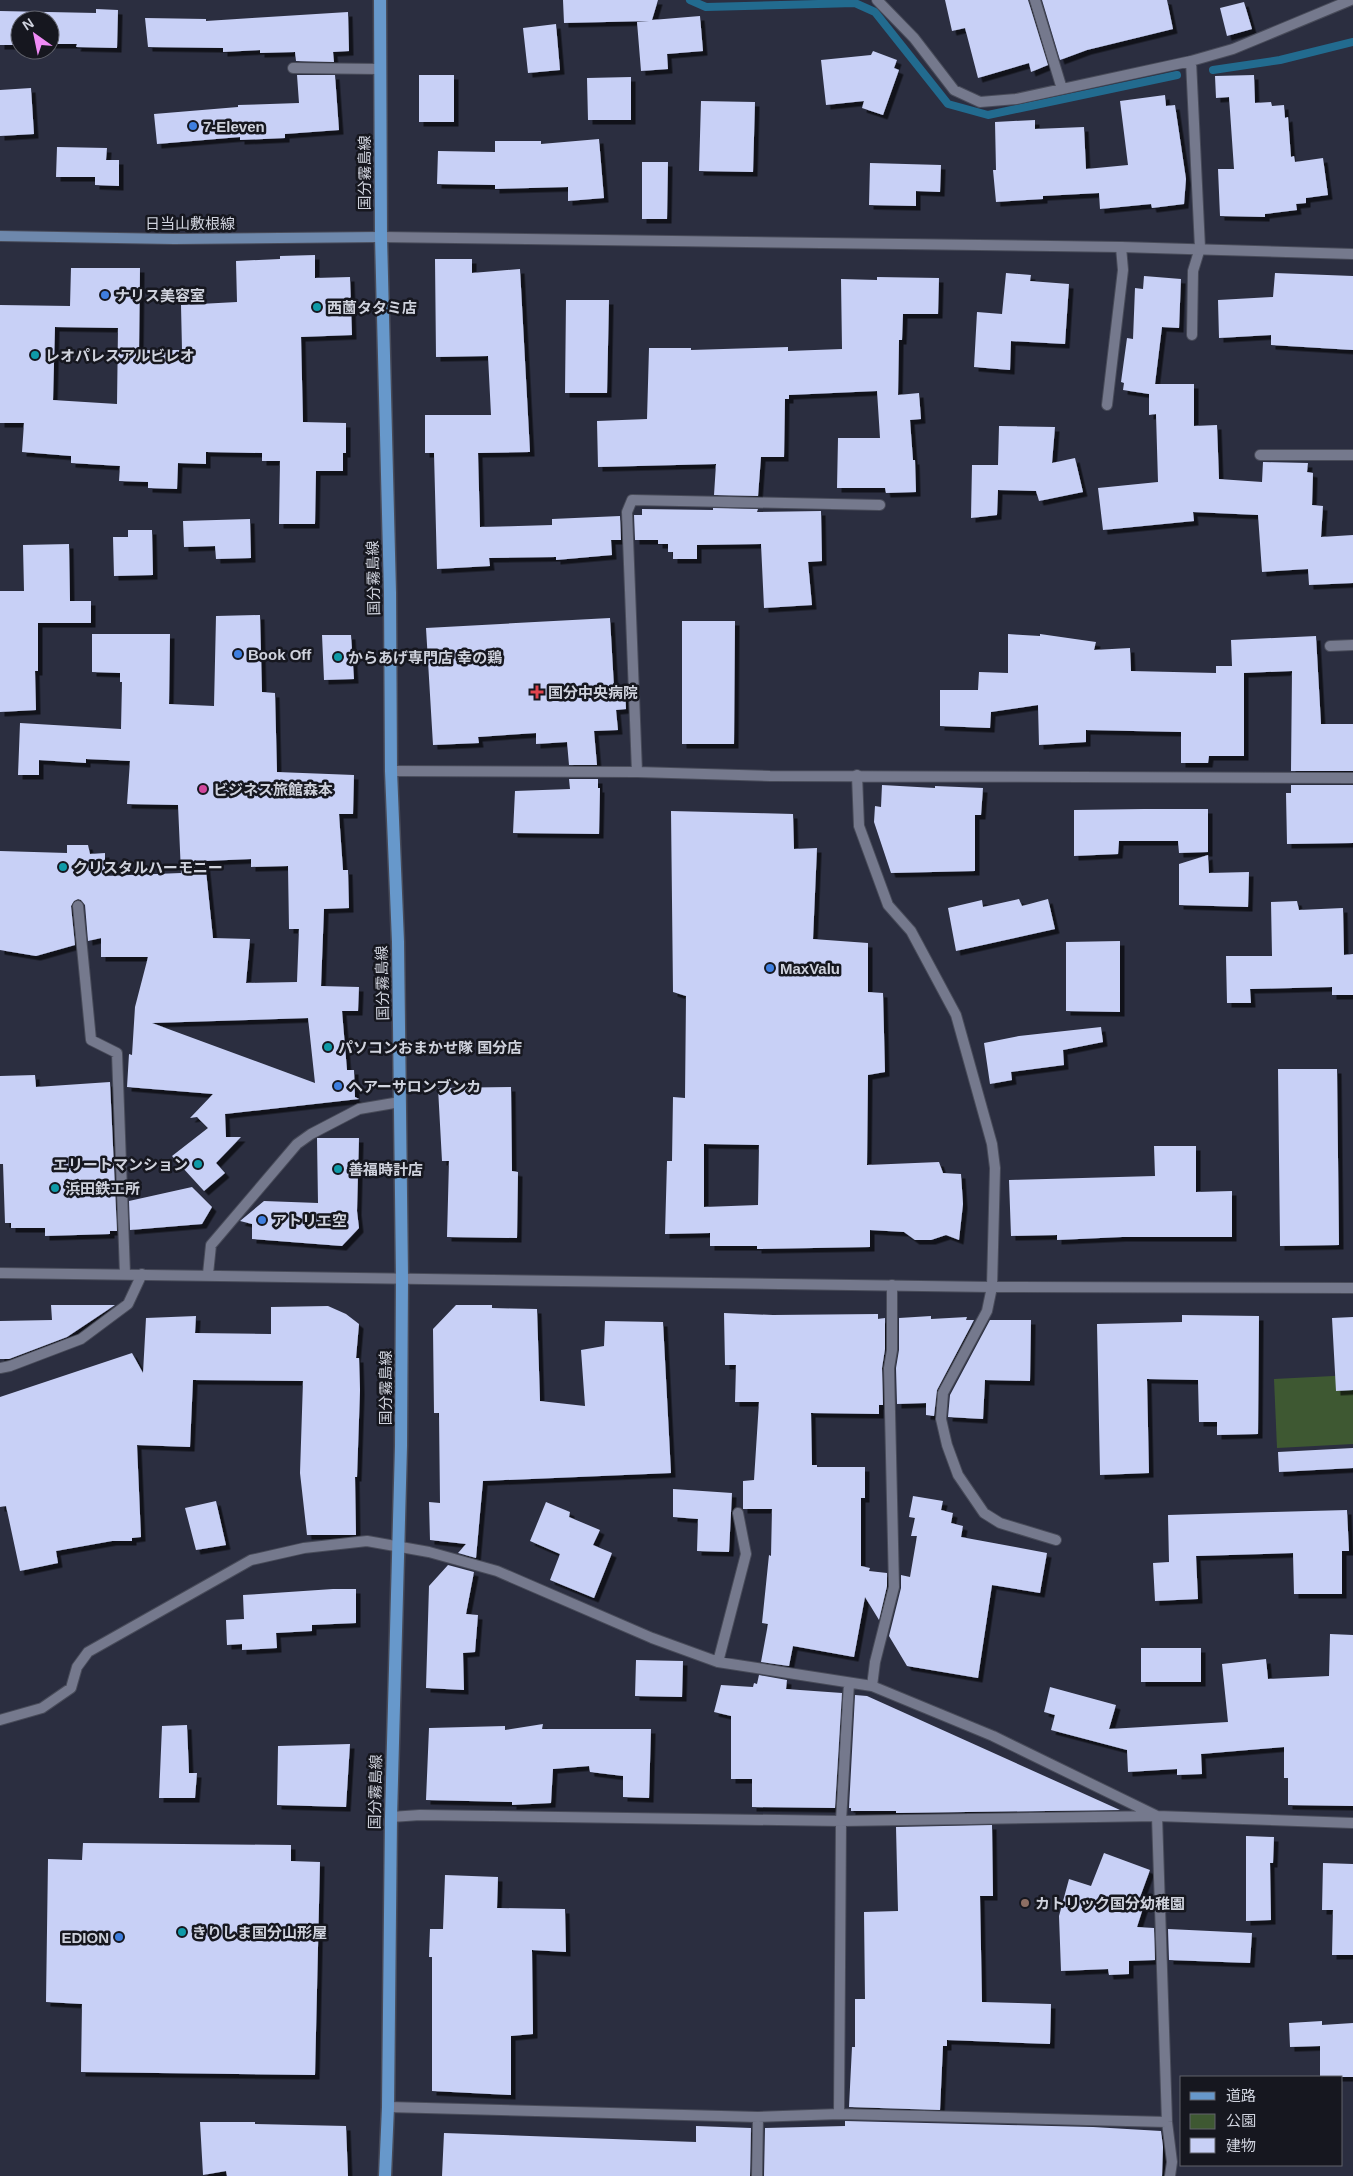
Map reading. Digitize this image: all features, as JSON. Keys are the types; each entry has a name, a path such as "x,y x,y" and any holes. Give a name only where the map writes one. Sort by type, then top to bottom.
{"main road":[{"name":"国分霧島線","path":"380,0 381,236 390,593 391,770 398,942 402,1278 391,1818 388,2107 385,2176"},
{"name":"日当山敷根線","path":"0,236 174,239 381,236"}],"street":[{"path":"877,0 914,38 954,90 980,102 1016,99 1191,61 1233,49 1345,1"},
{"path":"1035,0 1062,89"},
{"path":"1191,61 1200,248 1193,271 1192,335"},
{"path":"293,68 380,69"},
{"path":"381,236 1200,248 1353,254"},
{"path":"1107,406 1123,270 1121,247"},
{"path":"1260,455 1353,455"},
{"path":"637,772 627,512 632,500 880,505"},
{"path":"1330,646 1353,645"},
{"path":"391,770 637,772 770,776 1353,778"},
{"path":"857,775 859,826 888,905 911,931 956,1015 992,1144 996,1168 992,1287 987,1311 943,1393 940,1419 958,1475 984,1513 1000,1523 1056,1540"},
{"path":"78,906 90,1040 117,1053 125,1274"},
{"path":"208,1274 211,1245 297,1144 311,1134 359,1109 400,1102"},
{"path":"0,1273 208,1274 992,1287 1353,1288"},
{"path":"0,1368 81,1339 128,1304 142,1274"},
{"path":"872,1686 875,1662 894,1587 889,1368 892,1350 892,1285"},
{"path":"718,1662 746,1554 738,1514"},
{"path":"0,1720 42,1708 71,1688 77,1667 88,1652 251,1560 304,1548 367,1541 429,1552 496,1571 652,1638 718,1662 872,1686 993,1736 1157,1816"},
{"path":"839,2114 841,1821 849,1683"},
{"path":"391,1818 420,1815 841,1821 1157,1816 1353,1823"},
{"path":"1157,1816 1167,2122 1172,2162 1170,2176"},
{"path":"388,2107 758,2117 839,2114 1167,2122"},
{"path":"757,2176 758,2117"}],"green space":[{"path":"1353,1375 1353,1444 1277,1448 1274,1379"}],"building":[{"path":"563,0 658,0 652,20 700,16 703,51 667,54 668,69 641,71 637,22 649,21 564,23"},
{"path":"945,0 1028,0 1048,65 1031,72 1029,63 978,78 965,28 952,31"},
{"path":"1042,0 1167,0 1173,29 1087,50 1060,60"},
{"path":"1244,2 1252,29 1227,36 1220,8"},
{"path":"96,9 118,10 117,48 76,47 77,44 60,44 60,12 96,13"},
{"path":"0,11 10,11 10,45 0,45"},
{"path":"348,12 349,51 333,52 334,62 296,61 295,52 260,53 260,50 223,52 223,48 148,47 145,18 206,19 206,21"},
{"path":"556,24 560,70 528,73 523,28"},
{"path":"873,51 897,60 894,68 899,70 883,115 862,108 864,101 826,105 821,60 871,55"},
{"path":"297,75 335,75 339,130 285,134 285,138 240,140 240,137 157,144 154,114 238,107 238,105 299,103"},
{"path":"419,75 454,75 454,122 419,122"},
{"path":"1254,75 1255,103 1271,102 1272,106 1284,105 1285,118 1288,117 1291,157 1294,156 1295,162 1323,158 1328,195 1306,198 1306,203 1296,204 1297,210 1265,214 1265,217 1220,216 1218,169 1234,169 1229,97 1216,98 1215,76"},
{"path":"631,77 631,120 588,120 587,78"},
{"path":"31,88 34,134 0,136 0,90"},
{"path":"1165,95 1166,106 1175,105 1186,179 1184,204 1152,208 1151,204 1100,209 1099,193 1043,196 1043,199 996,202 993,170 996,170 995,122 1035,120 1035,129 1084,127 1086,169 1128,165 1120,101"},
{"path":"701,101 755,102 753,172 699,171"},
{"path":"599,139 604,198 568,201 568,187 495,189 495,185 437,184 438,151 495,152 495,141 541,141 541,144"},
{"path":"57,147 107,148 106,160 119,160 119,186 95,185 95,177 56,177"},
{"path":"642,162 668,162 667,219 642,219"},
{"path":"870,163 941,165 940,192 916,191 916,206 869,205"},
{"path":"315,255 315,278 350,277 352,335 301,337 303,422 346,423 346,453 343,453 343,471 316,471 315,524 279,524 280,461 262,461 262,453 206,452 206,464 178,463 177,489 148,488 148,482 119,481 120,466 71,463 71,456 22,452 24,423 0,423 0,305 70,306 71,268 140,268 139,350 182,350 181,305 237,302 236,261 280,259 280,256","holes":["55,327 118,328 117,404 53,400"]},
{"path":"435,259 472,259 472,273 520,269 530,452 478,453 480,527 552,525 552,519 620,516 621,540 611,540 612,555 556,560 556,557 489,558 490,566 437,569 434,453 425,453 425,415 491,415 488,356 436,357"},
{"path":"1006,273 1031,275 1030,281 1069,284 1065,344 1011,341 1010,370 974,367 977,312 1002,314"},
{"path":"1275,273 1353,276 1353,350 1271,345 1271,335 1219,338 1218,300 1273,297"},
{"path":"1144,276 1181,279 1179,328 1162,327 1155,384 1194,384 1194,426 1217,425 1219,479 1262,482 1263,462 1308,463 1307,472 1313,473 1312,505 1323,506 1321,537 1353,535 1353,583 1309,585 1308,569 1262,572 1258,515 1193,512 1194,521 1103,530 1098,488 1158,482 1156,414 1149,415 1149,394 1123,390 1124,383 1121,382 1127,338 1133,339 1135,288 1143,289"},
{"path":"877,277 939,278 938,314 903,314 902,340 899,340 898,395 919,393 921,419 910,420 913,460 915,460 916,492 886,493 885,488 837,488 838,438 880,438 877,391 789,395 789,399 785,399 784,457 761,457 758,496 714,495 716,464 598,467 597,421 647,419 649,348 691,348 691,350 788,347 788,351 842,349 841,279 877,280"},
{"path":"566,300 609,300 607,393 565,393"},
{"path":"999,426 1055,427 1052,463 1075,458 1083,492 1039,501 1036,491 998,490 997,515 971,518 972,465 998,465"},
{"path":"713,508 758,509 757,512 821,511 822,561 808,562 812,605 764,608 761,544 697,545 697,559 673,559 673,552 668,552 668,544 658,544 658,540 635,540 634,515 642,515 642,509 713,510"},
{"path":"250,519 251,558 216,559 215,546 184,547 183,521"},
{"path":"128,530 152,530 153,575 114,576 113,537 128,537"},
{"path":"69,544 70,601 91,601 91,623 38,623 38,671 35,671 36,710 0,712 0,591 24,591 23,545"},
{"path":"260,615 262,692 275,693 277,772 354,775 353,814 339,814 343,870 348,870 349,908 324,909 321,986 359,987 358,1011 342,1011 347,1070 354,1070 355,1097 359,1099 225,1114 226,1137 241,1137 216,1163 225,1173 204,1191 172,1156 208,1128 197,1117 190,1118 213,1094 127,1087 129,1054 132,1055 135,1007 148,957 101,957 101,938 88,941 85,905 78,899 71,906 75,945 36,956 0,950 0,851 67,853 67,845 88,845 90,854 105,853 105,876 181,873 178,805 127,804 130,761 86,759 86,763 39,760 39,775 18,775 20,723 121,729 122,682 120,682 120,673 92,672 92,634 170,634 169,704 214,706 216,616","holes":["251,859 251,867 288,866 289,929 299,929 297,982 246,983 250,939 213,938 205,861","308,1018 315,1083 152,1023"]},
{"path":"610,618 614,687 625,687 626,709 616,710 618,730 594,731 597,765 569,765 567,742 536,744 536,733 478,737 479,743 433,745 426,628"},
{"path":"682,621 735,621 734,744 682,744"},
{"path":"1008,634 1040,636 1040,634 1096,642 1094,650 1130,648 1131,671 1216,673 1216,666 1232,666 1231,640 1316,636 1321,724 1353,724 1353,771 1291,771 1292,671 1244,673 1244,756 1209,756 1208,763 1181,763 1181,732 1086,730 1086,742 1039,745 1038,705 991,712 990,728 940,726 940,690 978,690 979,672 1008,673"},
{"name":"からあげ専門店 幸の鶏","path":"322,635 351,635 354,679 324,680"},
{"path":"569,779 598,779 598,788 600,788 599,834 513,833 515,791 570,789"},
{"path":"882,785 983,788 981,815 975,815 975,871 891,873 874,822 875,806 881,807"},
{"path":"1291,785 1353,785 1353,843 1287,844 1286,793 1291,793"},
{"path":"1208,809 1208,852 1179,853 1178,841 1119,841 1118,854 1074,856 1074,810"},
{"name":"MaxValu","path":"671,811 793,814 794,849 817,848 813,939 868,943 868,992 883,993 885,1072 868,1075 867,1165 939,1162 943,1173 961,1174 963,1204 959,1240 946,1235 931,1240 915,1240 904,1232 870,1230 870,1247 757,1249 757,1246 710,1246 710,1233 665,1234 667,1161 672,1161 673,1097 685,1098 686,996 673,992","holes":["704,1144 759,1145 758,1205 704,1207"]},
{"path":"1208,855 1209,873 1249,872 1248,907 1179,905 1179,864"},
{"path":"1019,899 1022,906 1048,899 1055,929 956,951 948,908 982,900 983,907"},
{"path":"1297,901 1299,910 1343,908 1344,955 1353,954 1353,995 1332,995 1332,987 1250,989 1251,1003 1227,1003 1226,956 1272,956 1271,902"},
{"path":"1120,941 1120,1012 1066,1011 1066,942"},
{"path":"1101,1027 1103,1042 1063,1050 1064,1065 1011,1072 1012,1080 990,1084 984,1043 1019,1036"},
{"path":"1278,1069 1337,1069 1339,1245 1280,1246"},
{"path":"35,1075 36,1087 110,1082 117,1231 110,1231 110,1234 45,1236 45,1228 11,1228 11,1223 5,1223 3,1164 0,1164 0,1076"},
{"path":"511,1087 512,1171 518,1172 517,1238 447,1237 449,1161 442,1161 438,1088"},
{"path":"317,1138 359,1138 357,1211 359,1228 342,1246 252,1239 252,1224 240,1221 264,1201 318,1203"},
{"path":"1154,1146 1196,1146 1196,1192 1232,1191 1232,1237 1122,1237 1057,1240 1057,1235 1011,1236 1009,1180 1155,1176"},
{"path":"192,1187 212,1207 202,1224 130,1230 129,1201"},
{"path":"51,1305 115,1305 67,1337 9,1359 0,1359 0,1321 52,1320"},
{"path":"456,1305 492,1305 492,1308 537,1309 540,1401 585,1406 581,1350 604,1346 605,1321 663,1322 671,1473 483,1481 476,1558 458,1553 466,1544 430,1540 429,1502 440,1503 439,1413 434,1413 433,1329"},
{"path":"328,1306 346,1314 359,1324 356,1358 359,1358 360,1390 357,1477 355,1477 356,1535 307,1535 300,1473 303,1381 193,1380 190,1447 137,1445 141,1537 132,1538 132,1541 112,1541 56,1551 58,1563 20,1571 6,1506 0,1507 0,1397 132,1353 143,1373 146,1318 196,1316 195,1333 271,1334 271,1307"},
{"path":"724,1313 773,1315 878,1314 878,1319 885,1318 885,1349 882,1368 883,1405 879,1405 879,1414 811,1413 812,1465 817,1465 817,1467 865,1467 865,1498 861,1498 861,1566 870,1568 869,1571 887,1573 887,1586 879,1620 865,1597 854,1657 793,1646 789,1666 761,1662 768,1624 762,1623 769,1555 771,1556 772,1509 743,1509 743,1481 754,1480 759,1402 735,1402 736,1365 725,1365"},
{"path":"1182,1315 1259,1316 1258,1434 1217,1435 1217,1422 1199,1422 1198,1380 1147,1379 1149,1473 1100,1475 1097,1324 1182,1322"},
{"path":"931,1316 931,1319 967,1317 966,1320 974,1320 937,1390 934,1416 926,1415 926,1403 897,1404 896,1368 899,1350 899,1318"},
{"path":"1353,1317 1353,1390 1336,1391 1332,1318"},
{"path":"990,1320 1031,1320 1030,1381 985,1380 983,1419 948,1417 950,1395"},
{"path":"1353,1448 1353,1468 1279,1472 1278,1452"},
{"path":"673,1489 732,1493 729,1552 697,1551 698,1519 673,1517"},
{"path":"913,1496 943,1501 941,1510 953,1513 951,1523 963,1526 961,1537 1047,1553 1040,1593 992,1585 978,1678 907,1666 889,1636 901,1588 901,1575 910,1577 917,1536 911,1536 915,1518 909,1517"},
{"path":"216,1501 226,1545 196,1550 185,1508"},
{"path":"546,1502 570,1512 569,1517 600,1530 593,1545 612,1553 594,1598 550,1580 560,1554 530,1541"},
{"path":"1347,1510 1349,1551 1342,1551 1342,1594 1294,1594 1293,1553 1196,1556 1198,1599 1155,1601 1153,1563 1169,1562 1168,1515"},
{"path":"448,1565 474,1572 466,1614 478,1615 475,1652 463,1653 464,1690 426,1688 429,1586"},
{"path":"356,1589 356,1623 312,1625 312,1631 276,1633 277,1648 242,1650 242,1644 227,1645 226,1620 244,1619 243,1595"},
{"path":"1330,1634 1353,1635 1353,1806 1288,1805 1288,1778 1284,1778 1284,1747 1201,1754 1202,1774 1177,1775 1177,1769 1128,1772 1127,1750 1051,1730 1055,1715 1044,1712 1050,1687 1116,1705 1109,1729 1228,1722 1222,1664 1266,1659 1268,1679 1329,1676"},
{"path":"1141,1648 1201,1648 1201,1682 1141,1682"},
{"path":"636,1660 683,1661 682,1697 635,1696"},
{"path":"759,1675 787,1680 786,1689 842,1693 835,1808 752,1807 752,1779 731,1779 731,1716 714,1712 721,1685 753,1687 754,1683 757,1684"},
{"path":"855,1695 867,1696 1120,1810 896,1813 896,1811 851,1811 851,1808 849,1808"},
{"path":"543,1724 542,1729 651,1729 649,1798 623,1797 623,1776 590,1772 589,1766 553,1769 551,1803 512,1805 512,1802 426,1800 429,1728 505,1726 505,1730"},
{"path":"187,1725 189,1773 197,1773 195,1798 159,1798 162,1726"},
{"path":"350,1744 346,1807 277,1805 278,1746"},
{"path":"992,1825 993,1896 980,1896 982,2002 1051,2004 1050,2044 947,2040 947,2046 943,2046 940,2110 849,2107 852,2047 855,2047 855,1999 865,1999 864,1912 898,1911 896,1827"},
{"path":"1246,1836 1274,1837 1273,1863 1270,1863 1271,1920 1246,1921"},
{"name":"きりしま国分山形屋","path":"83,1843 291,1845 291,1861 320,1862 315,2075 81,2072 82,2004 46,2002 48,1859 82,1860"},
{"path":"1104,1853 1150,1870 1139,1900 1145,1902 1137,1927 1154,1928 1155,1960 1129,1961 1129,1974 1109,1975 1108,1969 1061,1971 1059,1916 1069,1879 1091,1886"},
{"path":"1323,1863 1353,1864 1353,1955 1332,1955 1333,1910 1322,1910"},
{"path":"445,1875 498,1877 497,1908 565,1909 566,1952 532,1950 533,2034 511,2036 511,2095 432,2091 432,1957 429,1957 430,1929 443,1929"},
{"path":"1168,1929 1252,1933 1250,1963 1169,1960"},
{"path":"1322,2021 1322,2025 1353,2023 1353,2077 1320,2076 1320,2046 1290,2047 1289,2023"},
{"path":"845,2121 1093,2127 1161,2131 1163,2147 1162,2176 764,2176 765,2128 845,2126"},
{"path":"200,2122 255,2122 255,2124 346,2126 348,2176 227,2176 226,2171 203,2175"},
{"path":"696,2126 751,2128 750,2176 442,2176 444,2133 696,2142"}],"waterway":[{"path":"690,0 706,7 855,3 875,12 948,104 988,115 1177,75"},
{"path":"1213,70 1280,60 1353,42"}],"place":[{"name":"7-Eleven","path":"193,126"},
{"name":"ナリス美容室","path":"105,295"},
{"name":"西薗タタミ店","path":"317,307"},
{"name":"レオパレスアルビレオ","path":"35,355"},
{"name":"Book Off","path":"238,654"},
{"name":"からあげ専門店 幸の鶏","path":"338,657"},
{"name":"国分中央病院","path":"537,692"},
{"name":"ビジネス旅館森本","path":"203,789"},
{"name":"クリスタルハーモニー","path":"63,867"},
{"name":"MaxValu","path":"770,968"},
{"name":"パソコンおまかせ隊 国分店","path":"328,1047"},
{"name":"ヘアーサロンブンカ","path":"338,1086"},
{"name":"エリートマンション","path":"198,1164"},
{"name":"善福時計店","path":"338,1169"},
{"name":"浜田鉄工所","path":"55,1188"},
{"name":"アトリエ空","path":"262,1220"},
{"name":"カトリック国分幼稚園","path":"1025,1903"},
{"name":"きりしま国分山形屋","path":"182,1932"},
{"name":"EDION","path":"119,1937"}]}
